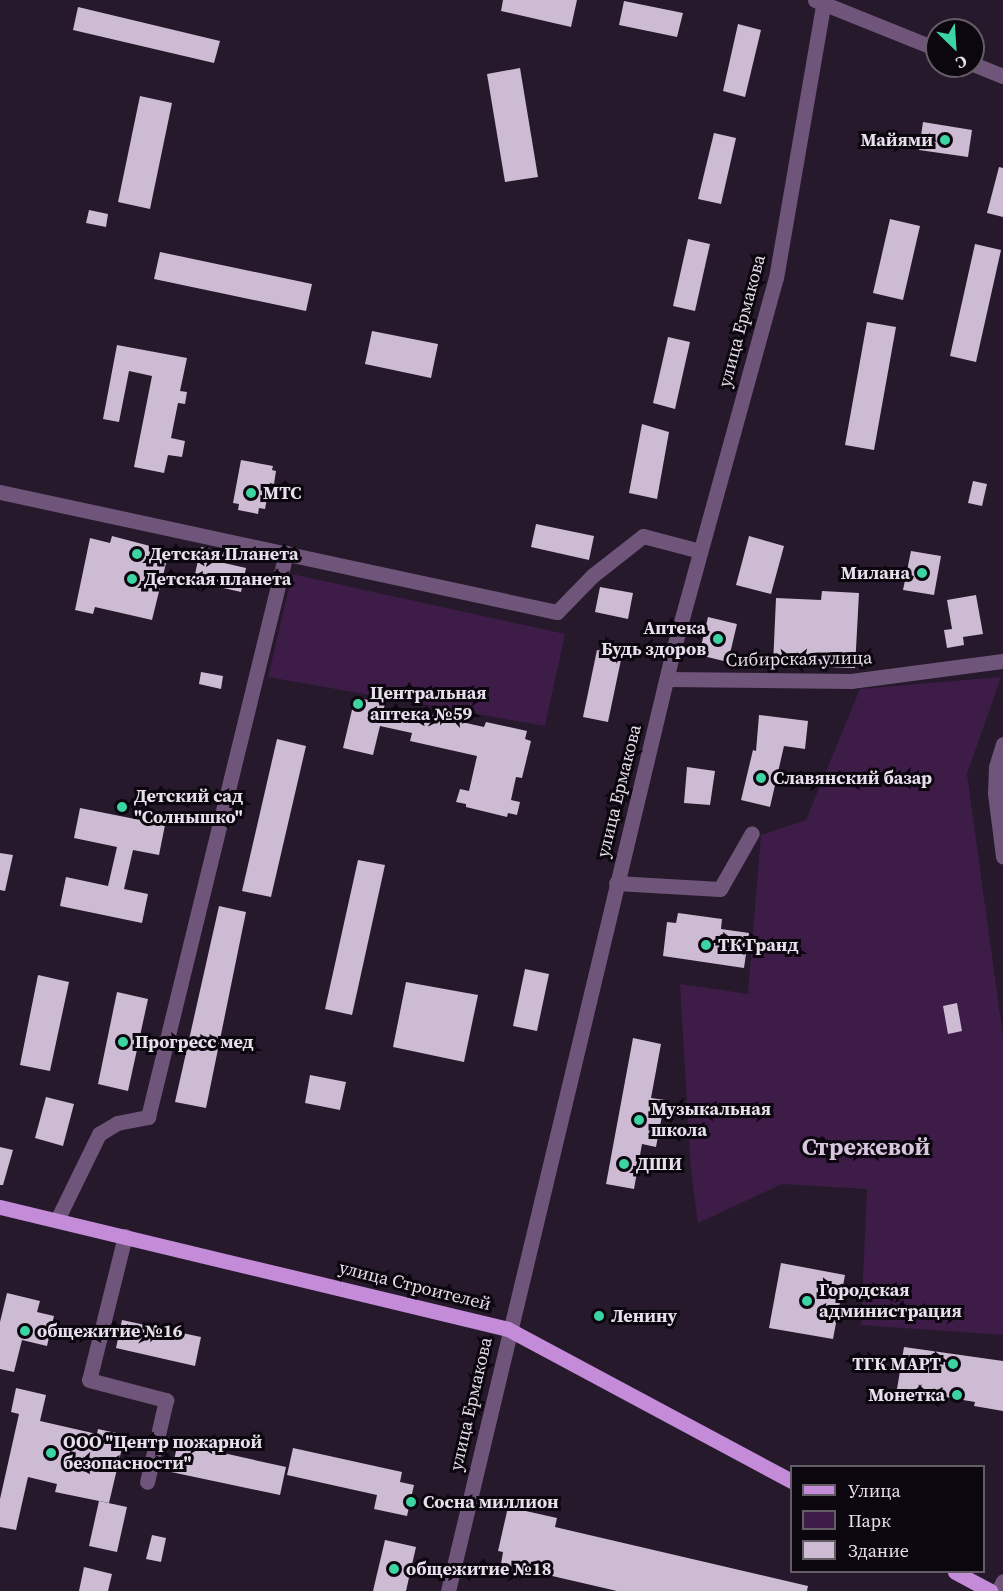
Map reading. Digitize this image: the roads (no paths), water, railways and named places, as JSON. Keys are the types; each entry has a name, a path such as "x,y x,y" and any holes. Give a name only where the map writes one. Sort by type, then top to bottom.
{"main road":[{"name":"улица Строителей","path":"0,1207 508,1329 790,1480"},
{"path":"957,1573 990,1591"}],"street":[{"path":"821,1 925,44"},
{"name":"улица Ермакова","path":"448,1591 508,1329 616,883 700,550 776,278 821,1"},
{"path":"985,69 1003,76"},
{"path":"0,492 557,612 592,576 643,536 700,550"},
{"path":"57,1220 99,1134 117,1123 148,1117 286,553"},
{"name":"Сибирская улица","path":"667,679 851,681 1003,662"},
{"path":"1003,744 996,767 995,793 1003,856"},
{"path":"616,883 720,889 752,833"},
{"path":"125,1236 89,1380 166,1400 147,1482"},
{"path":"998,1591 1003,1581"}],"place":[{"name":"Майями","path":"945,140"},
{"name":"МТС","path":"251,493"},
{"name":"Детская Планета","path":"137,554"},
{"name":"Милана","path":"922,573"},
{"name":"Детская планета","path":"132,579"},
{"name":"Аптека Будь здоров","path":"718,639"},
{"name":"Центральная аптека №59","path":"358,704"},
{"name":"Славянский базар","path":"761,778"},
{"name":"Детский сад \"Солнышко\"","path":"122,807"},
{"name":"ТК Гранд","path":"706,945"},
{"name":"Прогресс мед","path":"123,1042"},
{"name":"Музыкальная школа","path":"639,1120"},
{"name":"ДШИ","path":"624,1164"},
{"name":"Городская администрация","path":"807,1301"},
{"name":"Ленину","path":"599,1316"},
{"name":"общежитие №16","path":"25,1331"},
{"name":"ТГК МАРТ","path":"953,1364"},
{"name":"Монетка","path":"957,1395"},
{"name":"ООО \"Центр пожарной безопасности\"","path":"51,1453"},
{"name":"Сосна миллион","path":"411,1502"},
{"name":"общежитие №18","path":"394,1569"}],"district":[{"name":"Стрежевой","path":"866,1147"}]}
